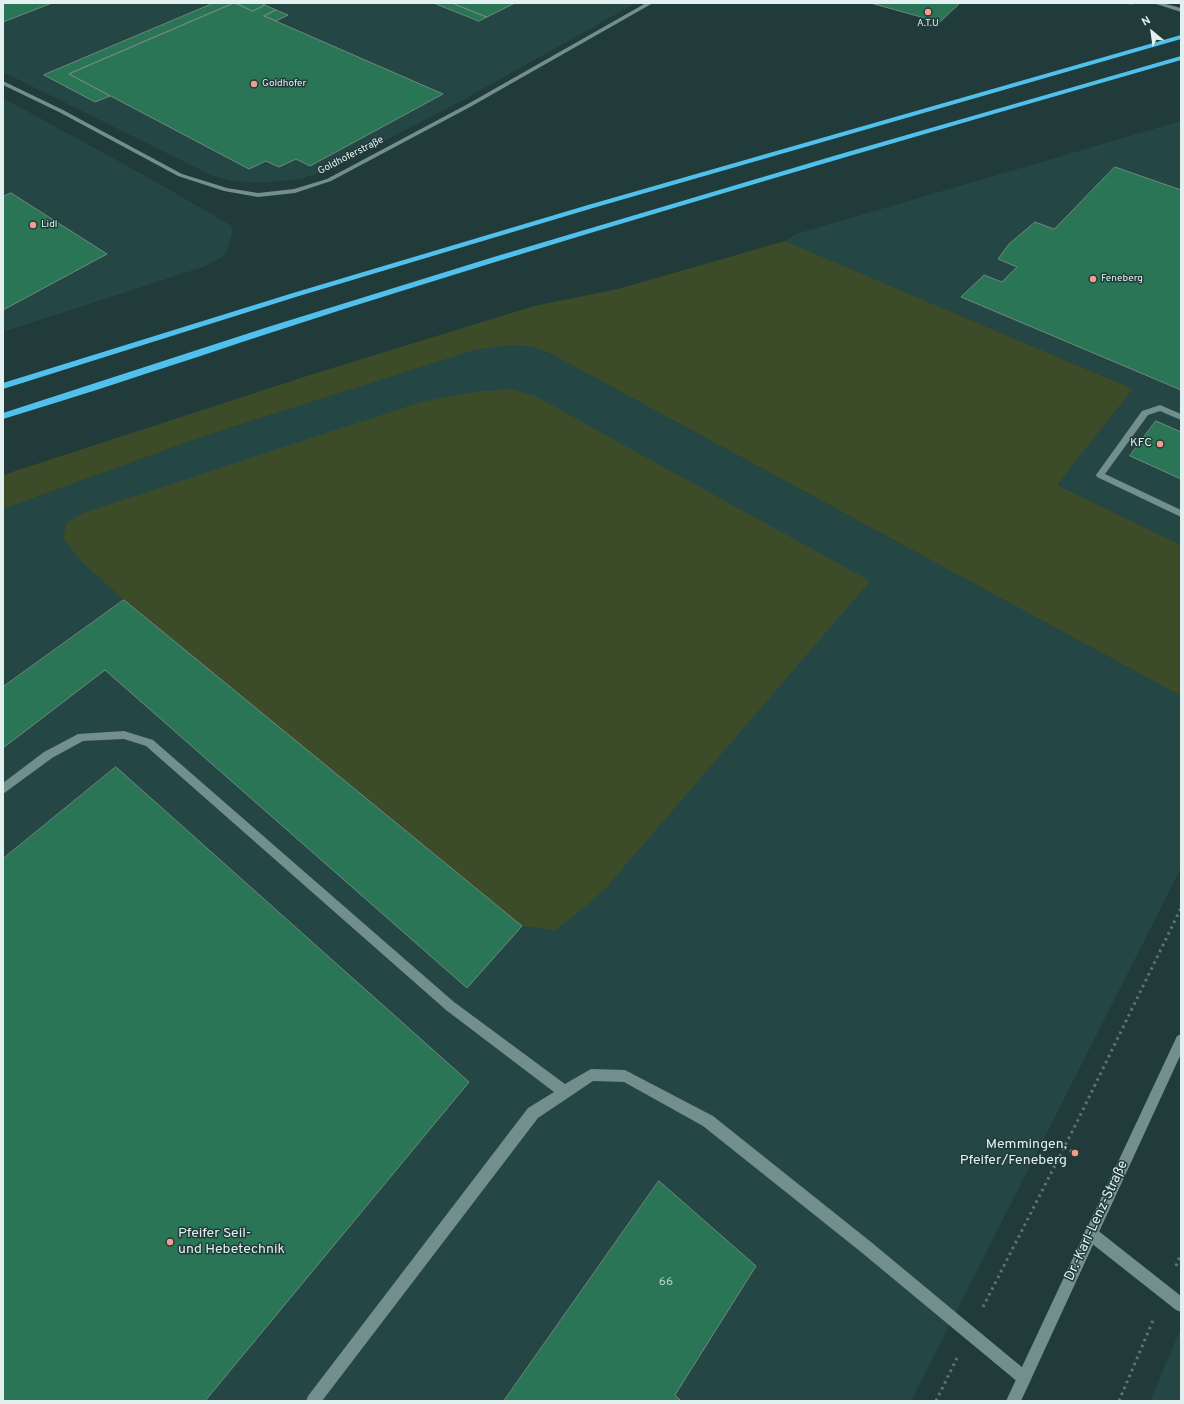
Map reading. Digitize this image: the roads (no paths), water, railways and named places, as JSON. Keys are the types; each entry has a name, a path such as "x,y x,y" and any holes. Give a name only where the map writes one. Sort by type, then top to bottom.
{"highway":[{"path":"3,386 259,304 639,191 1181,37"},
{"path":"3,416 276,327 513,254 839,156 1181,58"}],"street":[{"name":"Goldhoferstraße","path":"3,83 61,111 180,175 226,190 258,195 295,191 329,180 468,106 650,3"},
{"path":"1156,3 1181,10"},
{"path":"1181,418 1160,408 1145,413 1100,474 1181,514"},
{"path":"3,789 48,755 82,737 124,735 149,743 450,1006 565,1092"},
{"name":"Dr.-Karl-Lenz-Straße","path":"1013,1401 1181,1040"},
{"path":"313,1401 533,1113 590,1075 625,1076 708,1121 866,1247 1024,1378"},
{"path":"1091,1234 1181,1305"}],"place":[{"name":"A.T.U","path":"928,12"},
{"name":"Goldhofer","path":"254,84"},
{"name":"Lidl","path":"33,225"},
{"name":"Feneberg","path":"1093,279"},
{"name":"KFC","path":"1160,444"},
{"name":"Memmingen, Pfeifer/Feneberg","path":"1075,1153"},
{"name":"Pfeifer Seil- und Hebetechnik","path":"170,1242"}]}
